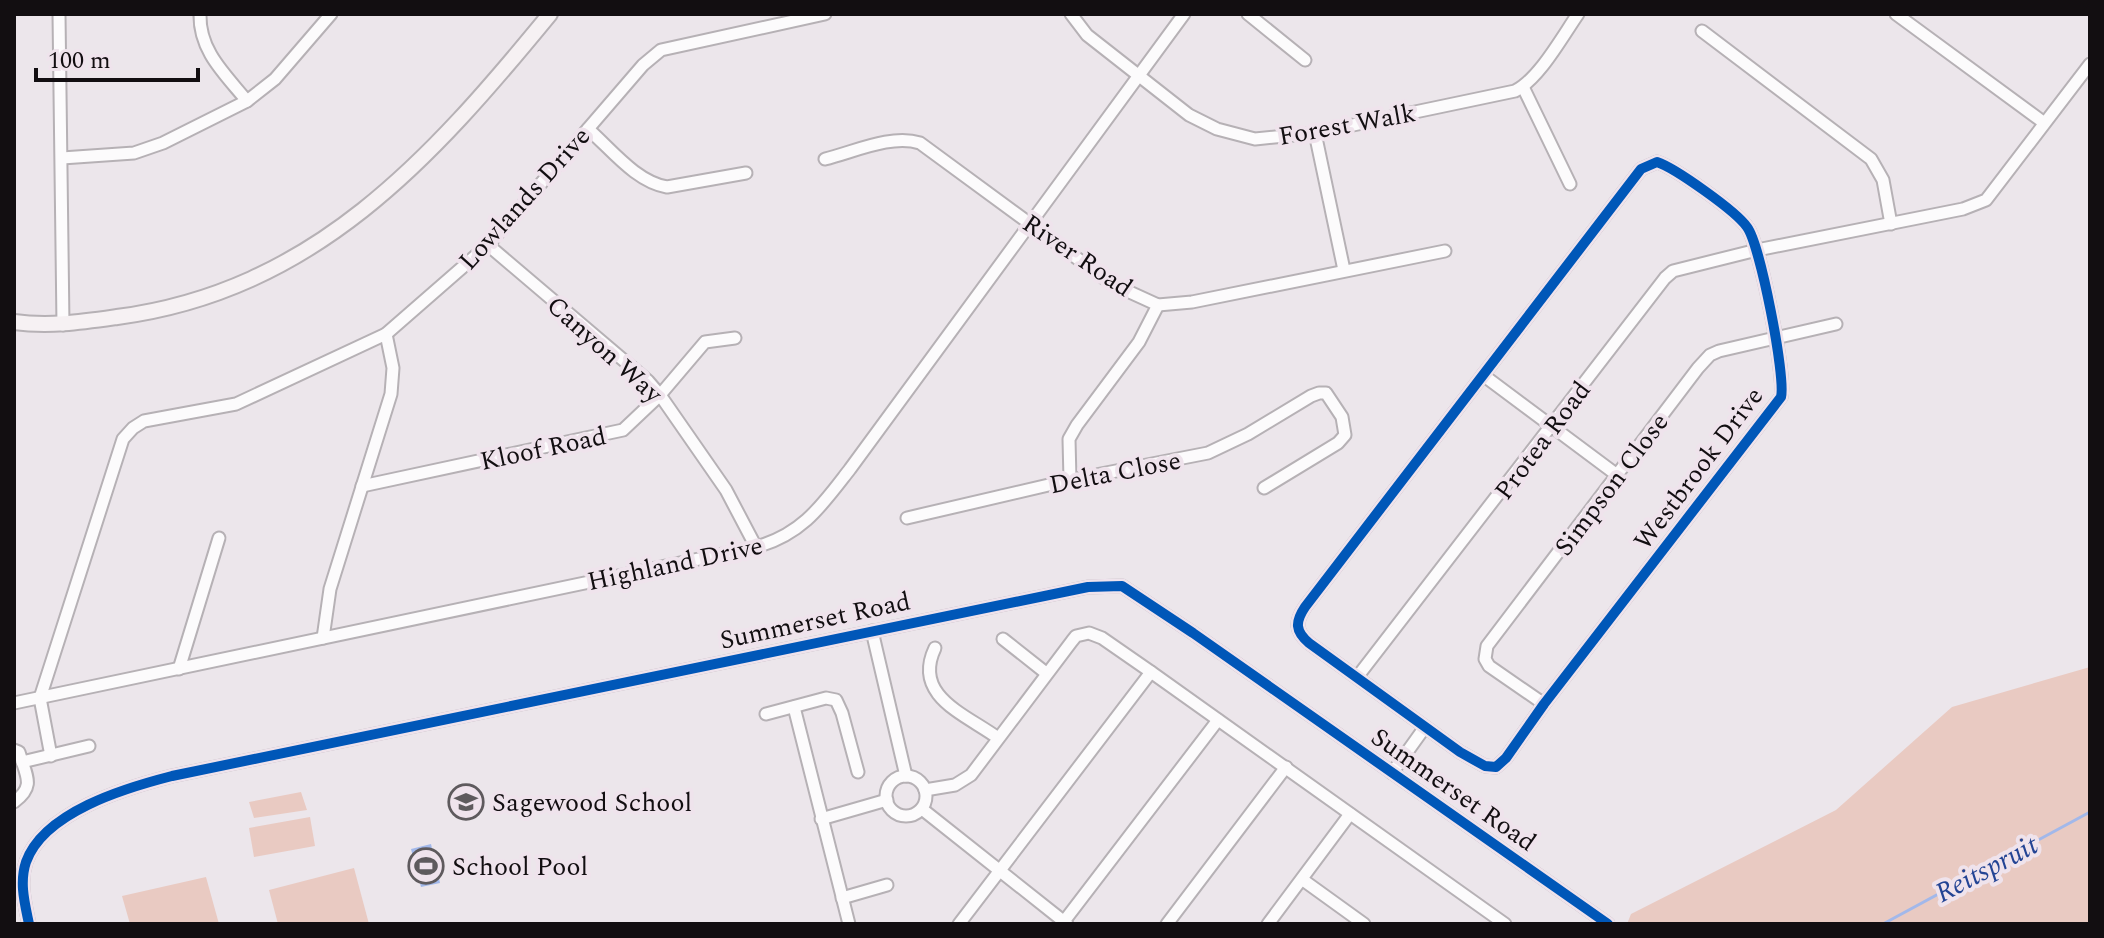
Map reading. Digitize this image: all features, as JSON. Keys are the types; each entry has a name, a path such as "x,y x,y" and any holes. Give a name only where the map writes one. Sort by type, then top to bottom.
{"street":[{"path":"59,14 63,325"},
{"path":"200,14 204,44 247,101"},
{"path":"62,158 134,153 188,132 247,101 275,79 331,14"},
{"path":"14,322 63,325 181,306 236,287 315,247 364,211 451,130 550,14"},
{"name":"Lowlands Drive","path":"40,698 123,439 133,428 162,416 236,404 386,334 488,245 643,65 661,50 782,19 825,14"},
{"name":"Forest Walk","path":"1071,14 1087,35 1189,115 1217,129 1264,139 1315,133 1489,97 1523,87"},
{"name":"Highland Drive","path":"14,703 756,547 803,526 827,499 1184,14"},
{"path":"1248,14 1305,60"},
{"path":"1570,184 1523,87 1578,14"},
{"path":"1896,14 2043,122"},
{"path":"1702,31 1871,159 1883,180 1891,224"},
{"name":"Protea Road","path":"1358,676 1665,278 1682,267 1963,209 1986,200 2090,64"},
{"path":"588,129 638,174 659,186 746,173"},
{"path":"1315,133 1344,270"},
{"name":"River Road","path":"825,159 893,141 920,143 1112,284 1158,305 1192,302 1445,251"},
{"name":"Westbrook Drive","path":"1657,162 1665,165 1737,217 1749,229 1757,250 1782,373 1781,397 1544,704 1506,758 1491,768 1476,762 1302,637 1298,630 1300,615 1646,165 1657,162"},
{"name":"Canyon Way","path":"488,245 648,381 726,490 756,547"},
{"path":"1070,480 1069,439 1139,342 1158,305"},
{"name":"Simpson Close","path":"1544,704 1489,666 1485,659 1487,646 1617,475 1710,355 1836,324"},
{"path":"323,638 330,589 394,382 386,334"},
{"name":"Kloof Road","path":"362,486 623,430 660,395 705,342 735,338"},
{"path":"1483,375 1617,475"},
{"name":"Delta Close","path":"907,518 1070,480 1208,453 1248,434 1311,396 1322,392 1330,397 1342,417 1345,435 1338,443 1264,488"},
{"path":"179,669 219,538"},
{"name":"Summerset Road","path":"29,924 22,879 26,861 38,843 51,827 64,819 133,787 172,776 1088,587 1122,586 1608,924"},
{"path":"872,631 906,776"},
{"path":"925,790 963,781 1076,636 1089,633 1102,638 1151,672 1505,924"},
{"path":"1003,639 1046,673"},
{"path":"935,648 927,671 935,694 998,738"},
{"path":"959,924 1151,672"},
{"path":"40,698 51,756"},
{"path":"766,714 826,698 836,700 858,772"},
{"path":"794,707 849,924"},
{"path":"922,809 1065,923 1218,720"},
{"path":"1392,773 1425,727"},
{"path":"22,762 89,746"},
{"path":"14,750 19,752 28,790 14,802"},
{"path":"1167,924 1286,767"},
{"path":"906,776 918,780 925,790 925,804 911,816 898,815 887,800 891,784 906,776"},
{"path":"821,819 887,800"},
{"path":"1268,924 1350,814"},
{"path":"1303,880 1364,924"},
{"path":"842,898 887,885"}],"shaded area":[{"name":"Reitspruit","path":"2090,667 2090,924 1627,924 1631,914 1836,810 1952,707"},
{"path":"301,792 307,810 254,818 249,802"},
{"path":"310,817 315,846 254,857 249,828"},
{"path":"354,868 369,924 278,924 269,890"},
{"path":"206,877 219,924 130,924 122,896"}],"water":[{"name":"School Pool","path":"431,844 440,883 421,887 411,849"}],"waterway":[{"name":"Reitspruit","path":"1883,924 2090,812"}],"cycle path":[{"path":"1657,162 1705,191 1747,227 1771,311 1780,364 1781,397 1544,704 1506,758 1496,767 1485,766 1460,752 1309,643 1299,630 1299,617 1641,169 1657,162"},
{"path":"29,924 23,878 26,862 36,844 68,816 132,787 172,776 1088,587 1122,586 1608,924"}],"place":[{"name":"Sagewood School","path":"466,802"},
{"name":"School Pool","path":"426,866"}]}
